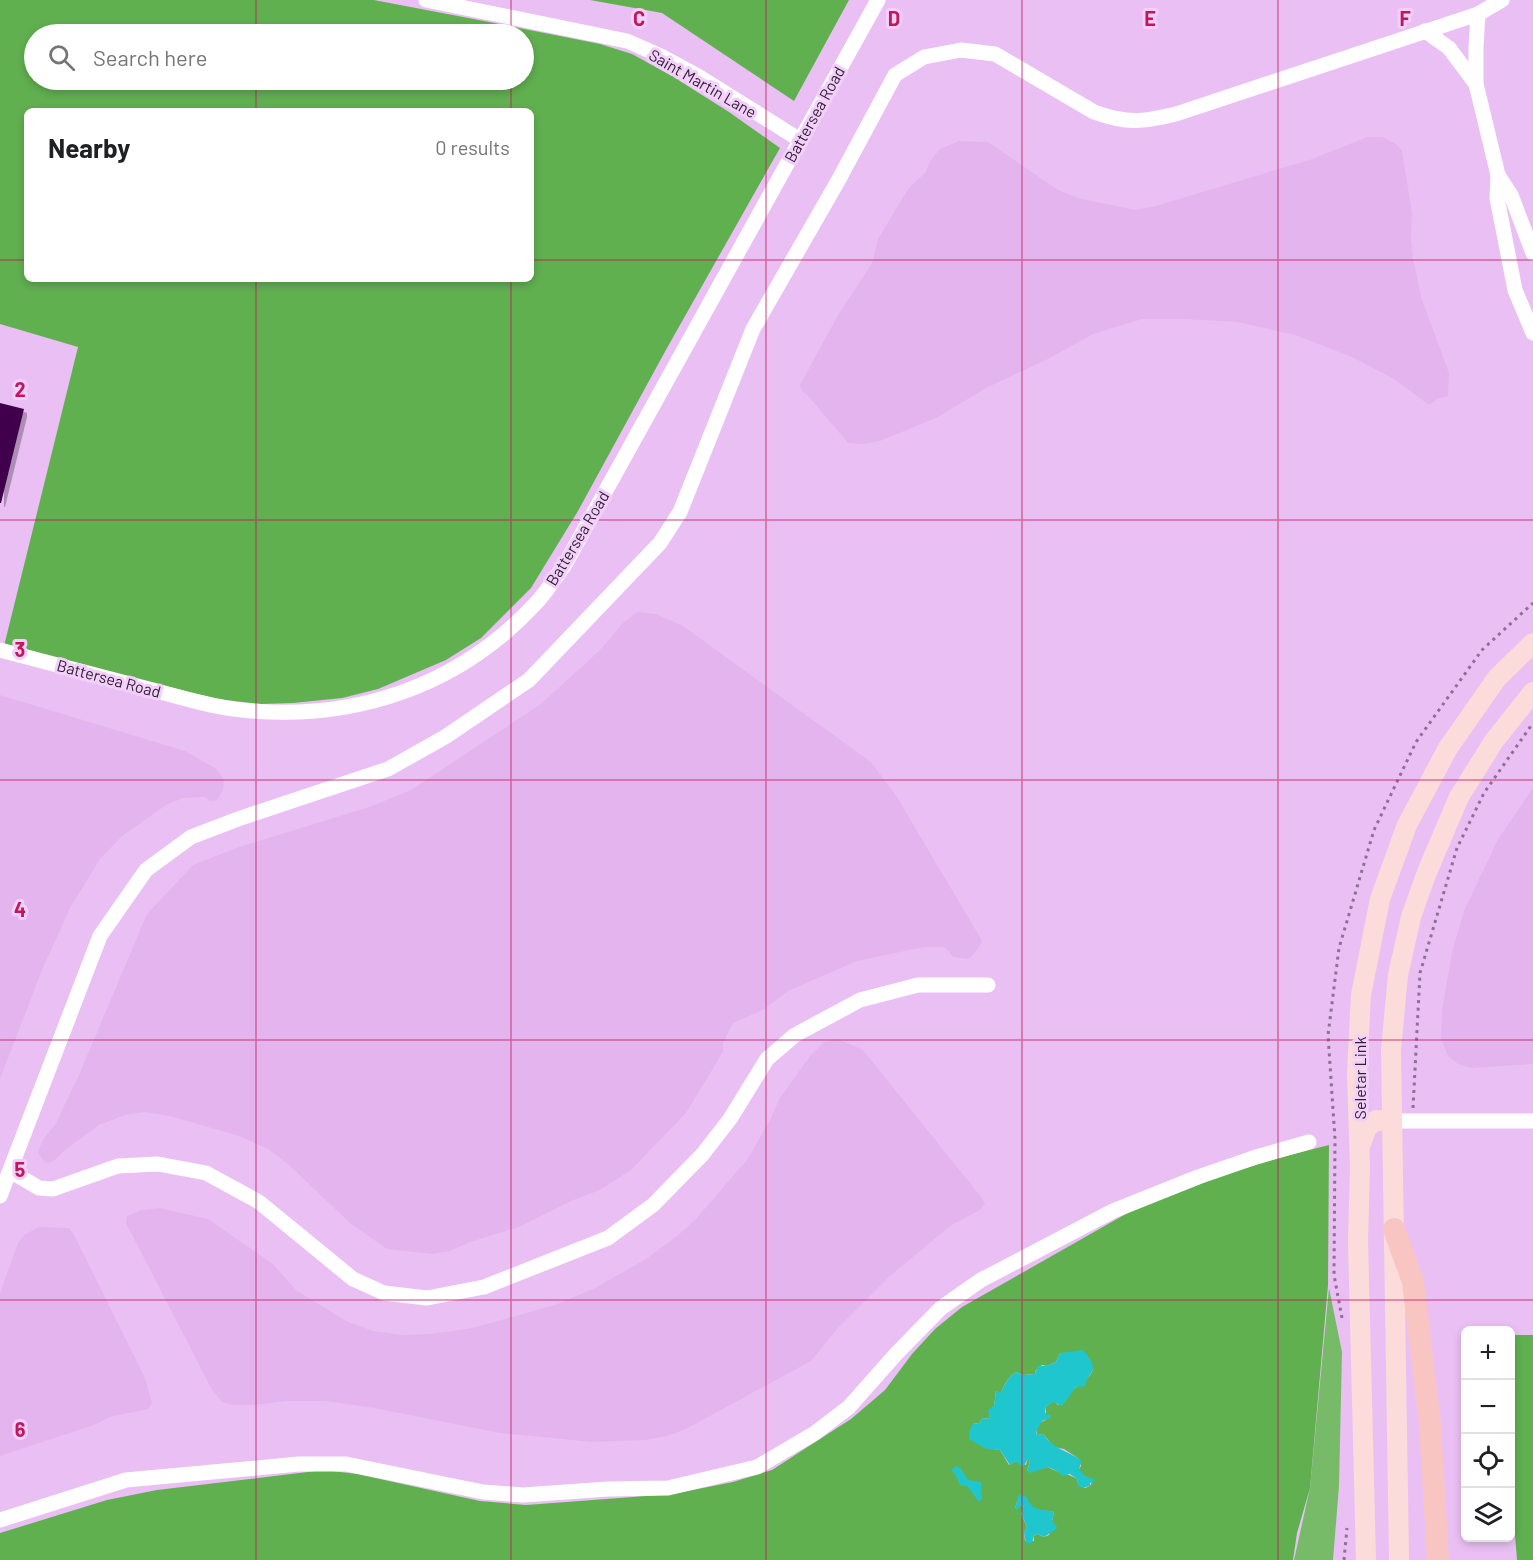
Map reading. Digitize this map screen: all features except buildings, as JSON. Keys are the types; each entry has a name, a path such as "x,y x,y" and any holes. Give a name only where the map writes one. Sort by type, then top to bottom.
{"highway":[{"path":"1394,1229 1413,1282 1430,1425 1438,1560"}],"main road":[{"name":"Seletar Link","path":"1366,1560 1358,1241 1360,1146 1357,1073 1361,995 1380,899 1407,825 1448,748 1497,678 1533,643"},
{"name":"Seletar Link","path":"1399,1560 1394,1229 1402,1121 1391,1050 1397,986 1412,917 1427,872 1459,796 1494,741 1533,692"},
{"path":"1360,1146 1368,1128 1376,1120 1402,1121"}],"lane":[{"name":"Saint Martin Lane","path":"426,0 627,41 698,76 800,140"},
{"name":"Battersea Road","path":"0,650 202,703 241,710 290,713 336,709 385,700 465,663 503,635 537,602 564,566 878,0"},
{"path":"0,1196 100,936 146,870 191,837 388,769 445,736 528,680 660,543 680,512 753,329 838,181 895,75 924,57 961,50 995,54 1094,112 1133,122 1176,114 1478,14 1502,0"},
{"path":"1478,14 1476,84 1498,175 1497,198 1515,290 1533,333"},
{"path":"1425,31 1449,48 1476,84"},
{"path":"1498,175 1510,195 1533,252"},
{"path":"10,1171 39,1188 53,1189 118,1166 158,1164 206,1173 259,1202 353,1280 384,1293 427,1298 484,1287 608,1238 653,1205 702,1155 730,1119 767,1059 795,1035 860,1000 918,985 988,985"},
{"path":"1402,1121 1533,1121"},
{"path":"0,1520 126,1480 299,1464 346,1464 483,1492 523,1495 608,1489 668,1488 757,1467 815,1433 849,1407 941,1308 981,1280 1113,1211 1198,1177 1309,1142"}],"path":[{"path":"1402,1121 1420,973 1457,848 1484,793 1533,723"}],"shaded area":[{"path":"0,0 374,0 497,24 24,24 24,90 534,90 534,31 600,44 632,54 729,112 780,148 578,511 531,588 481,638 446,660 378,689 342,698 260,704 217,699 4,646 78,347 0,324"},
{"path":"590,0 849,0 794,101 662,13"},
{"path":"1367,137 1383,137 1396,144 1402,151 1412,213 1413,259 1422,300 1449,373 1448,396 1437,399 1429,405 1394,379 1352,357 1295,335 1237,322 1183,319 1142,319 1093,334 1046,360 986,388 938,417 880,441 862,444 848,443 802,391 800,385 838,315 872,263 878,239 908,189 926,172 930,161 940,149 959,141 988,142 1058,190 1078,198 1135,210 1152,207 1312,159"},
{"path":"637,612 656,614 683,626 871,762 895,794 980,937 982,942 973,955 968,959 953,957 944,947 924,947 857,961 788,991 763,1010 733,1023 723,1043 723,1052 686,1113 631,1170 600,1190 571,1201 519,1227 470,1242 450,1251 432,1254 387,1249 350,1223 288,1164 268,1149 239,1136 170,1116 145,1112 125,1115 99,1125 54,1161 46,1163 43,1160 38,1153 39,1149 44,1138 55,1125 78,1077 147,914 193,865 239,847 372,806 411,790 541,704 600,650 622,624"},
{"path":"0,695 185,751 215,768 224,779 223,790 217,800 210,801 205,797 183,798 166,805 122,836 100,859 70,908 42,970 0,1079"},
{"path":"1533,788 1533,1064 1471,1068 1458,1064 1448,1056 1441,1039 1442,1011 1452,952 1464,911 1498,839"},
{"path":"838,1039 863,1050 985,1204 980,1210 950,1226 890,1276 838,1328 811,1361 686,1429 667,1436 645,1440 593,1442 500,1433 374,1408 325,1401 287,1401 253,1405 233,1405 222,1402 211,1388 126,1223 127,1216 141,1210 160,1208 208,1219 273,1264 296,1290 346,1321 373,1331 402,1335 472,1328 555,1305 595,1288 646,1259 677,1236 695,1220 746,1161 780,1098 810,1056 824,1042"},
{"path":"1329,1145 1328,1285 1310,1488 1297,1533 1293,1560 0,1560 0,1533 107,1500 157,1490 324,1470 357,1474 480,1501 526,1505 673,1494 733,1482 772,1470 851,1419 885,1390 912,1354 935,1329 962,1307 1131,1211 1226,1174","holes":["1060,1353 1093,1370 1058,1405 1053,1401 1046,1407 1046,1420 1038,1425 1037,1435 1043,1434 1054,1447 1064,1449 1078,1458 1081,1466 1078,1471 1092,1482 1085,1488 1078,1484 1074,1477 1048,1467 1027,1471 1030,1461 1028,1458 1026,1465 1015,1461 1009,1465 1000,1450 988,1448 981,1443 973,1424 979,1423 983,1418 990,1419 989,1412 994,1406 996,1391 1001,1394 1006,1382 1013,1374 1016,1372 1023,1375 1035,1374 1042,1365 1047,1366 1056,1362","1019,1496 1034,1509 1054,1512 1049,1535 1044,1537 1037,1534 1034,1536 1034,1541 1025,1541 1024,1533 1027,1527 1021,1513 1024,1507 1021,1505 1015,1508"]},
{"path":"39,1227 69,1228 74,1235 145,1378 152,1403 148,1409 110,1417 94,1425 0,1456 0,1293 18,1243 24,1235"},
{"path":"1329,1288 1342,1352 1339,1486 1333,1560 1294,1560 1310,1488"},
{"path":"1515,1335 1533,1335 1533,1560 1517,1560"},
{"path":"1083,1350 1092,1362 1093,1370 1086,1381 1086,1386 1076,1387 1062,1406 1053,1402 1046,1407 1045,1412 1051,1415 1050,1418 1042,1421 1036,1432 1037,1435 1043,1434 1055,1446 1081,1460 1079,1471 1095,1481 1090,1483 1090,1486 1082,1488 1078,1485 1077,1479 1070,1474 1062,1476 1048,1467 1030,1473 1027,1471 1030,1461 1028,1459 1023,1467 1015,1461 1010,1465 1000,1450 986,1449 969,1439 969,1431 973,1424 979,1423 983,1418 990,1419 988,1410 994,1406 996,1391 1001,1393 1013,1374 1016,1372 1023,1375 1035,1374 1038,1366 1047,1366 1056,1362 1060,1353"},
{"path":"956,1466 968,1480 981,1482 982,1499 979,1502 967,1486 961,1486 951,1470"},
{"path":"1019,1495 1027,1497 1034,1507 1054,1512 1052,1521 1056,1529 1044,1537 1037,1534 1032,1543 1026,1543 1024,1533 1027,1527 1021,1512 1024,1507 1021,1505 1017,1510 1015,1508"}]}
